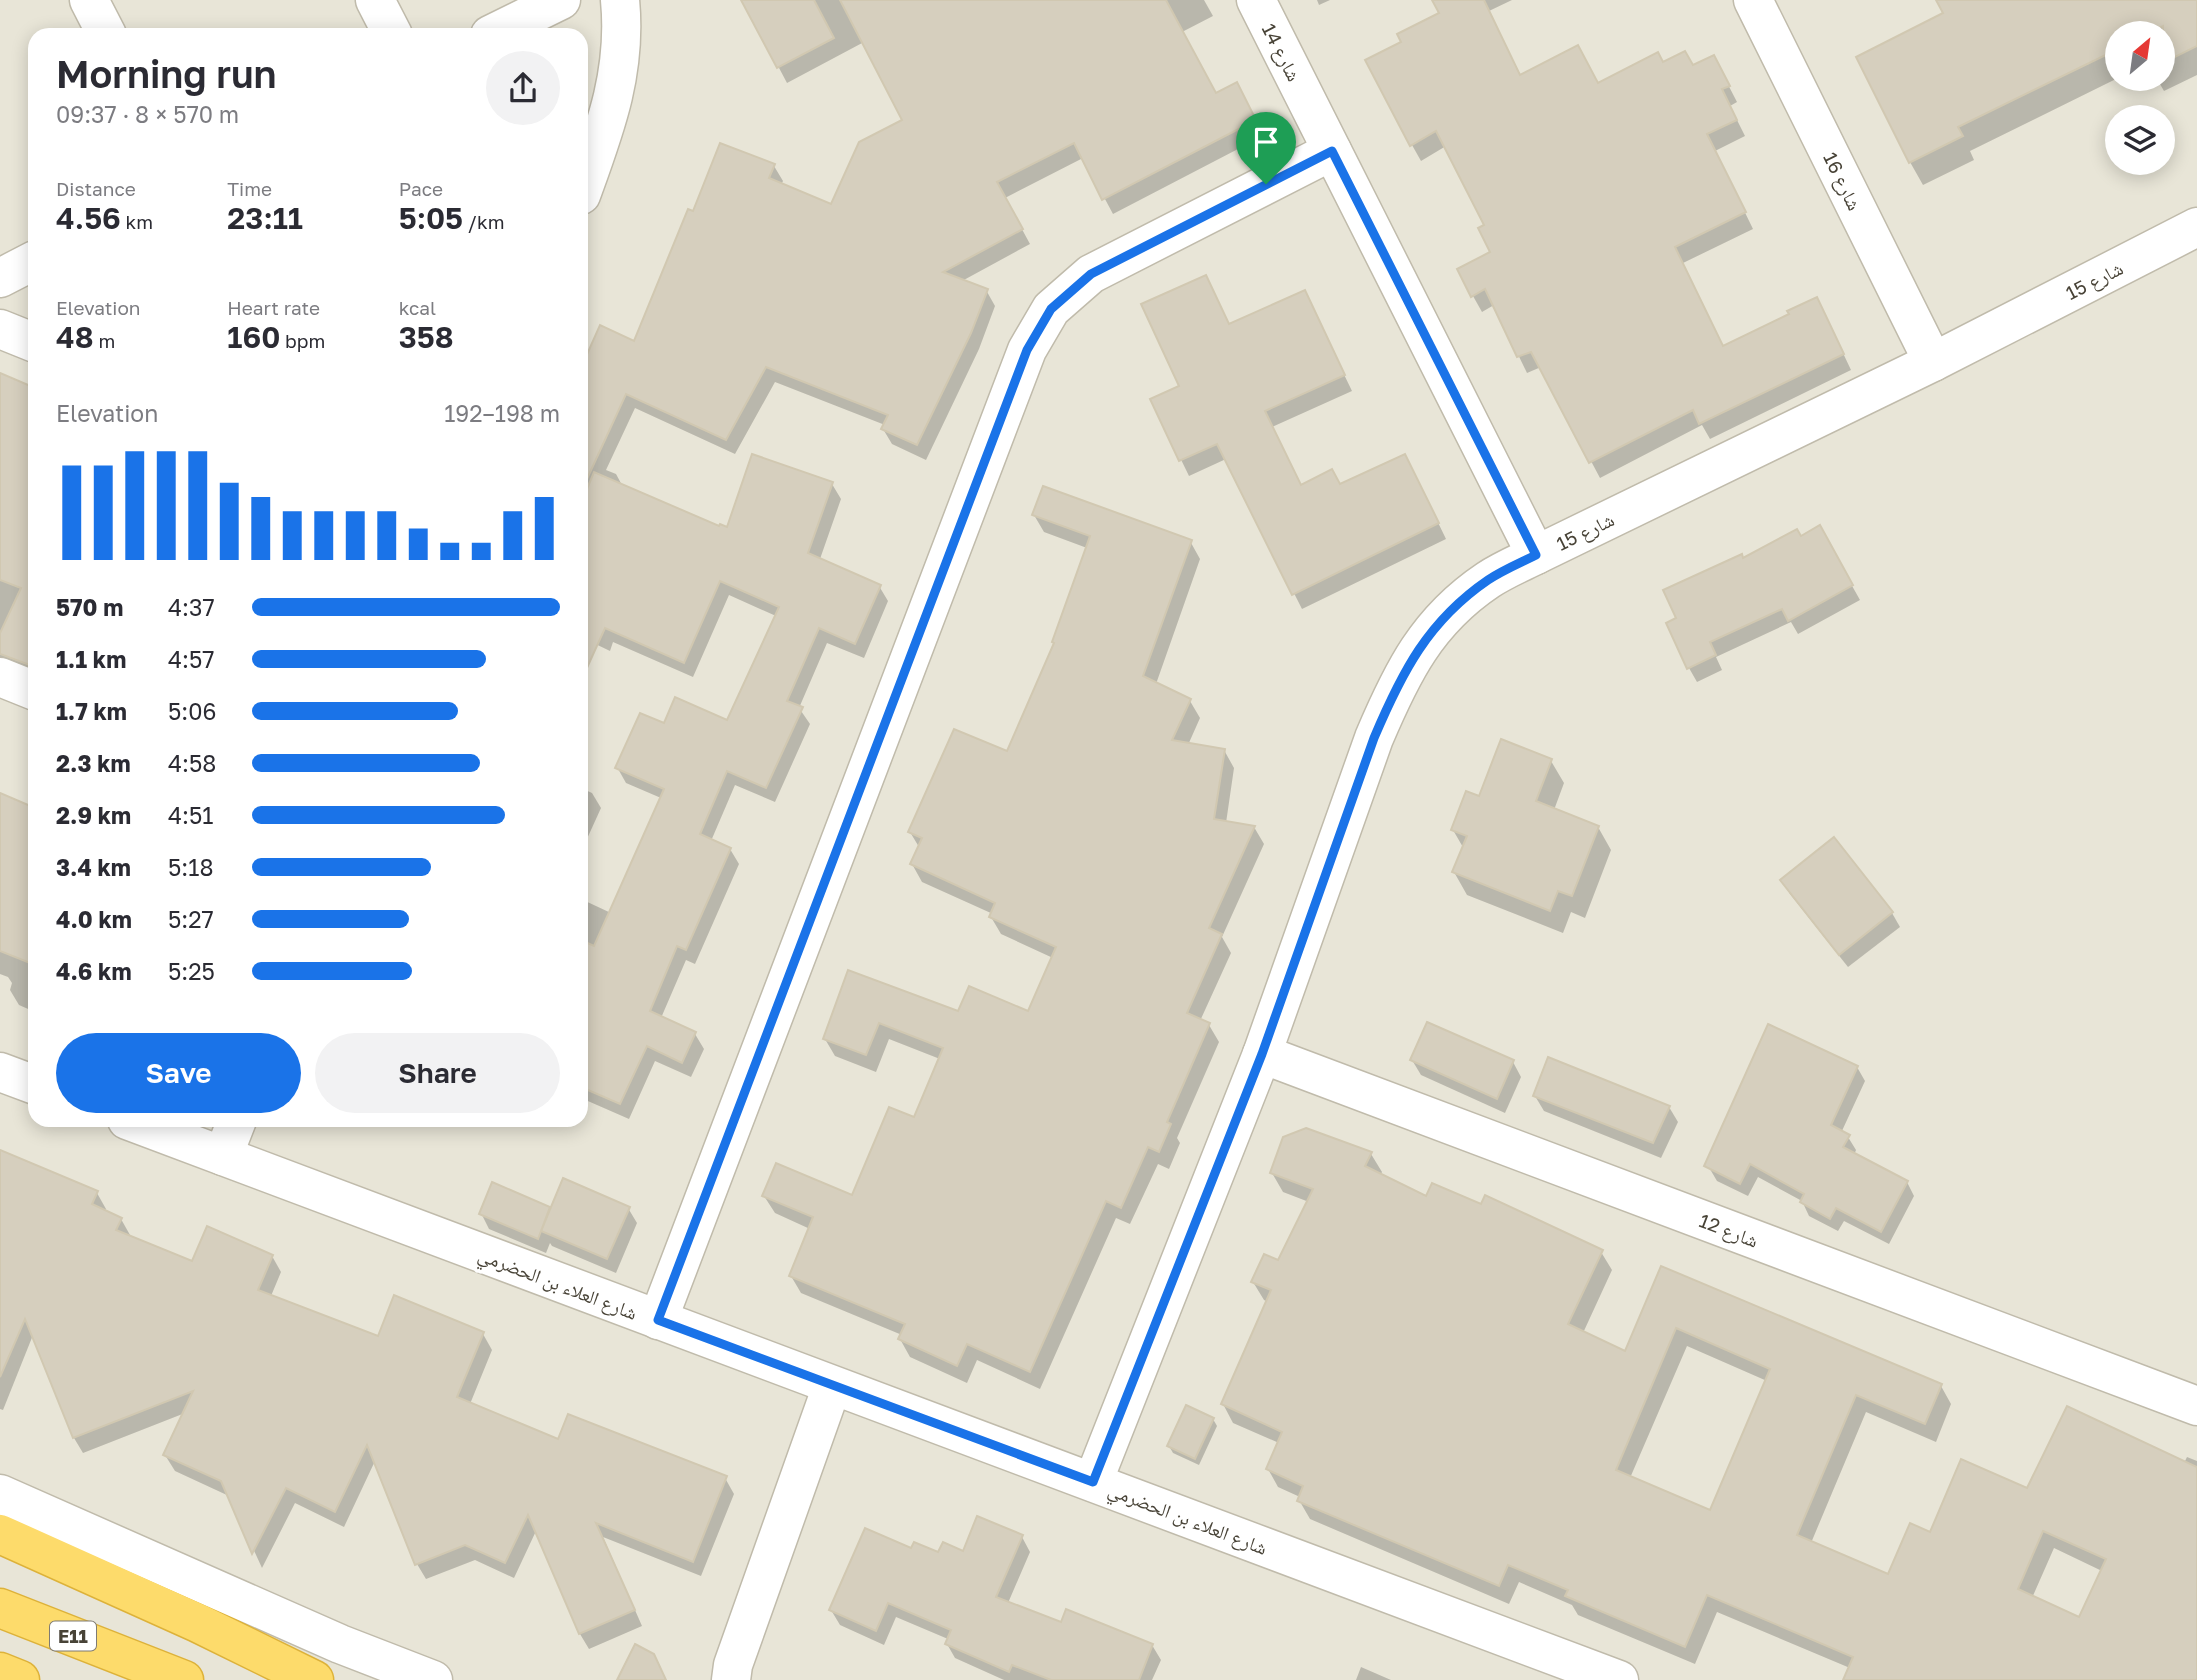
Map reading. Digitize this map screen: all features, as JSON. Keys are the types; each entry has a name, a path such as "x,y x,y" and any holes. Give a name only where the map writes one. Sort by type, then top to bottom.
{"highway":[{"path":"0,1534 198,1623 314,1680"},
{"name":"E11","path":"0,1608 184,1680"},
{"path":"0,1672 20,1680"}],"street":[{"path":"89,0 103,28"},
{"path":"375,0 389,28"},
{"path":"504,28 561,0"},
{"path":"588,176 615,95 622,34 620,0"},
{"name":"شارع 14","path":"1256,0 1536,555"},
{"name":"شارع 16","path":"1753,0 1933,362"},
{"path":"658,1320 1027,350 1051,309 1091,274 1332,151"},
{"name":"شارع 15","path":"1093,1482 1262,1054 1374,738 1394,692 1418,648 1451,610 1489,579 1933,362 2197,227"},
{"path":"0,278 28,264"},
{"path":"0,329 28,340"},
{"path":"0,677 28,688"},
{"name":"شارع 12","path":"1262,1054 2197,1406"},
{"path":"0,1072 28,1082"},
{"name":"شارع العلاء بن الحضرمي","path":"146,1127 1619,1680"},
{"path":"223,1156 234,1127"},
{"path":"728,1675 832,1386"},
{"path":"0,1494 340,1644 433,1680"}],"shaded area":[{"path":"0,0 2197,0 2197,1680 0,1680"}],"building":[{"path":"741,0 814,0 834,38 777,68"},
{"path":"840,0 1166,0 1216,93 1237,82 1256,120 1102,200 1074,143 997,182 1023,229 943,272 988,289 971,333 917,445 881,429 888,415 766,367 726,440 626,394 588,477 588,352 600,325 634,341 688,209 693,211 720,143 775,164 769,178 831,204 859,142 902,120"},
{"path":"1432,0 1484,0 1520,75 1578,45 1598,83 1658,52 1663,62 1685,51 1693,65 1714,55 1730,86 1722,89 1737,120 1707,134 1746,212 1675,247 1723,346 1789,314 1787,311 1817,297 1844,354 1699,424 1693,410 1589,463 1531,352 1517,357 1485,289 1471,297 1457,269 1490,252 1478,228 1484,225 1436,131 1410,146 1365,60 1401,42 1397,34 1439,13"},
{"path":"1936,0 2197,0 2197,46 2175,57 2175,21 2105,21 2105,55 1958,127 1963,136 1909,163 1856,57 1943,13"},
{"path":"1206,275 1229,324 1305,290 1345,375 1265,411 1301,485 1332,469 1340,484 1405,454 1439,523 1292,595 1217,444 1179,461 1150,399 1179,386 1141,304"},
{"path":"0,373 28,385 28,664 0,654 0,633 21,588 0,580"},
{"path":"752,454 833,482 808,553 881,585 855,644 819,628 787,701 803,707 766,788 727,771 700,834 731,848 686,950 677,946 650,1011 696,1032 682,1063 647,1046 620,1104 588,1090 588,943 594,946 664,789 615,768 640,713 664,723 675,697 727,720 779,607 720,581 684,663 605,628 588,666 588,486 594,472 719,526 720,524 727,527"},
{"path":"1043,486 1192,540 1143,676 1191,699 1172,740 1225,749 1214,819 1255,826 1209,928 1222,934 1187,1013 1210,1023 1167,1122 1171,1124 1159,1152 1148,1147 1121,1208 1106,1201 1030,1372 967,1344 957,1366 898,1339 905,1324 789,1276 813,1217 762,1196 776,1163 852,1195 889,1107 914,1117 943,1048 879,1023 866,1055 823,1039 848,970 958,1011 969,986 1028,1011 1056,947 989,917 995,903 910,864 922,838 908,832 954,729 1007,751 1054,643 1052,642 1090,536 1032,515"},
{"path":"1820,525 1853,585 1788,621 1782,609 1710,642 1716,655 1687,669 1666,623 1676,618 1663,590 1742,554 1743,558 1797,529 1801,536"},
{"path":"1501,739 1552,759 1536,801 1599,826 1572,896 1558,891 1550,911 1452,872 1467,836 1451,830 1466,791 1479,796"},
{"path":"0,793 28,805 28,962 0,951"},
{"path":"1834,837 1893,912 1839,955 1780,880"},
{"path":"1427,1022 1514,1060 1497,1099 1410,1060"},
{"path":"1768,1024 1858,1066 1831,1125 1850,1135 1843,1147 1908,1181 1881,1232 1836,1208 1830,1219 1800,1202 1804,1194 1750,1164 1740,1184 1704,1166"},
{"path":"1548,1057 1670,1106 1653,1143 1533,1096"},
{"path":"1306,1128 1372,1152 1365,1166 1426,1196 1432,1183 1481,1204 1485,1195 1603,1250 1568,1324 1625,1351 1661,1266 1942,1384 1925,1424 1856,1395 1797,1535 1888,1574 1910,1523 1930,1532 1961,1459 2027,1488 2067,1406 2197,1467 2197,1680 1843,1680 1853,1657 1707,1595 1685,1647 1565,1596 1568,1590 1508,1565 1499,1586 1297,1501 1303,1486 1266,1469 1282,1432 1221,1404 1271,1290 1251,1282 1264,1254 1278,1260 1313,1189 1270,1173 1283,1137","holes":["1676,1328 1770,1369 1710,1510 1616,1470","2043,1531 2106,1559 2079,1617 2018,1589"]},
{"path":"0,1150 98,1191 92,1204 122,1218 116,1230 192,1261 207,1226 273,1255 258,1290 378,1336 394,1295 484,1332 457,1397 558,1439 568,1414 727,1476 693,1562 596,1523 635,1610 579,1634 528,1515 505,1563 465,1545 415,1565 367,1445 335,1512 286,1488 252,1554 221,1481 163,1455 193,1391 73,1438 25,1319 0,1377"},
{"path":"563,1178 630,1207 607,1259 541,1231"},
{"path":"492,1182 550,1207 538,1239 479,1214"},
{"path":"1186,1405 1214,1418 1195,1459 1167,1446"},
{"path":"977,1516 1023,1535 996,1597 1061,1622 1066,1609 1153,1644 1139,1680 1051,1680 1012,1665 1009,1672 945,1644 951,1630 888,1603 876,1631 829,1610 865,1528 911,1548 914,1542 938,1552 943,1542 963,1551"},
{"path":"635,1644 654,1654 666,1680 617,1680"}],"route":[{"path":"1332,151 1536,555 1489,579 1451,610 1418,648 1394,692 1374,738 1262,1054 1093,1482 658,1320 1027,350 1051,309 1091,274 1266,184 1332,151"}]}
